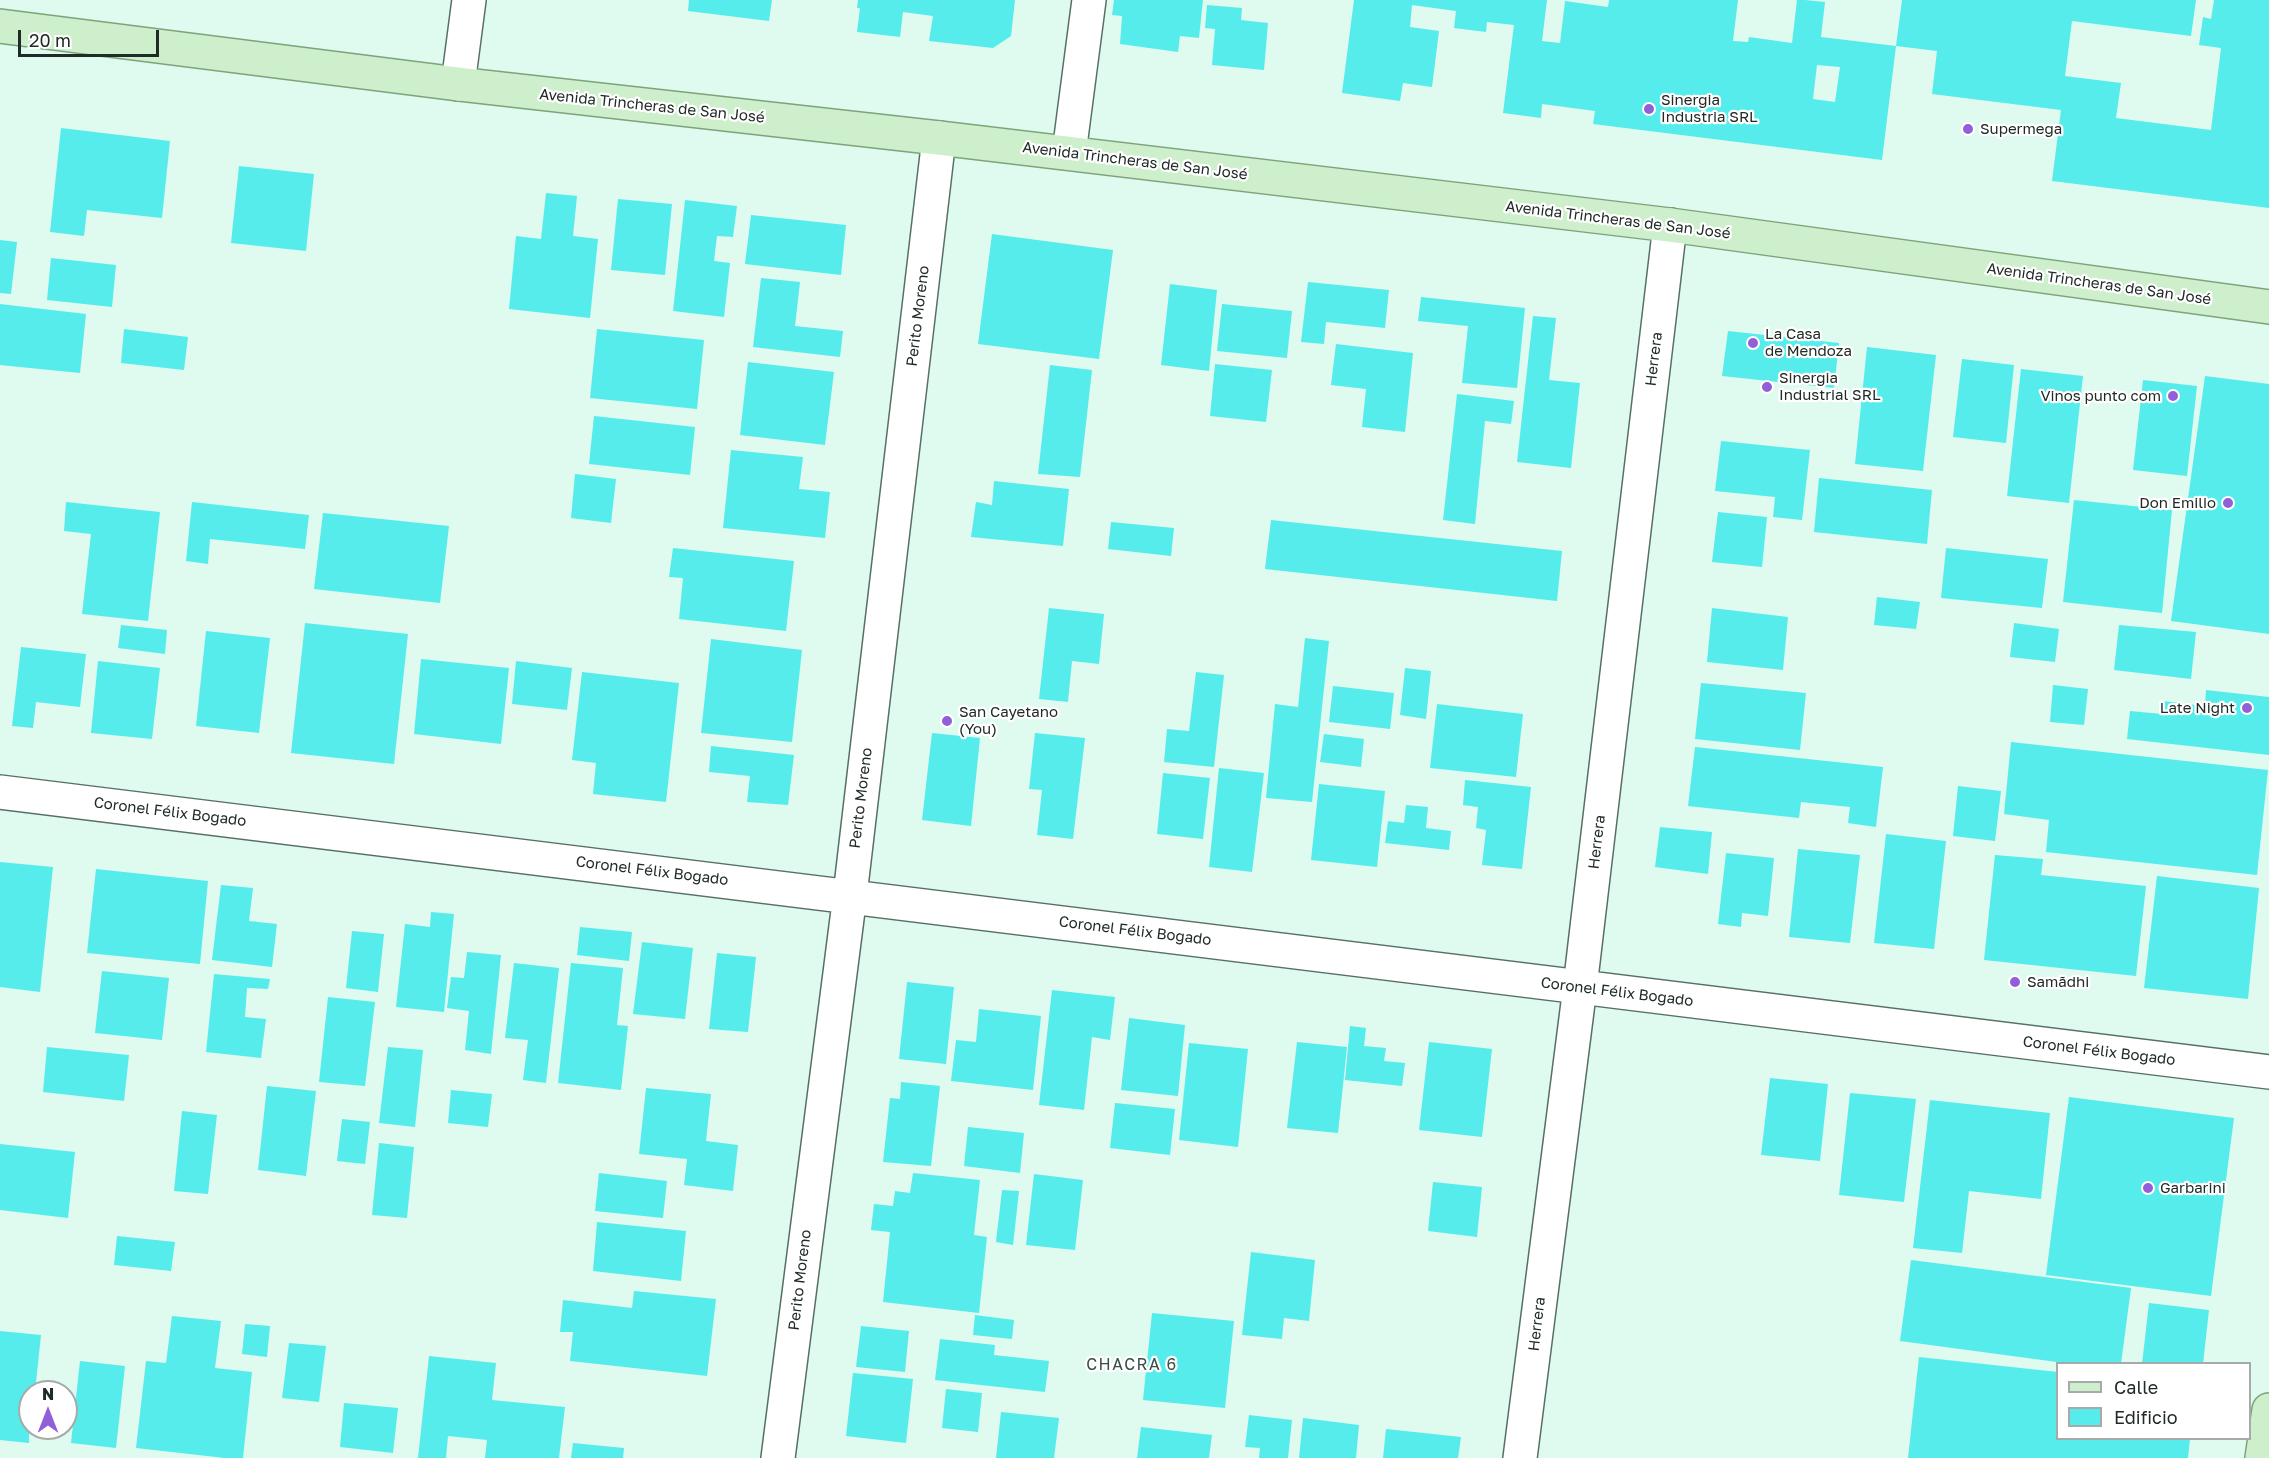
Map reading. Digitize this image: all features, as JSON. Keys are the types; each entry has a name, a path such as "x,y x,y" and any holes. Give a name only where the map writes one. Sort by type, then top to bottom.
{"main road":[{"name":"Avenida Trincheras de San José","path":"0,26 458,84 1069,153 1670,225 2269,307"},
{"path":"2262,1458 2269,1410"}],"street":[{"path":"458,84 470,0"},
{"path":"1069,153 1089,0"},
{"name":"Perito Moreno","path":"778,1458 850,896 939,138"},
{"name":"Herrera","path":"1520,1458 1580,987 1670,225"},
{"name":"Coronel Félix Bogado","path":"0,792 2269,1071"}],"building":[{"path":"689,0 772,0 769,21 688,11"},
{"path":"858,0 1015,0 1011,36 993,48 929,41 933,16 903,12 900,37 857,32 860,8 857,8"},
{"path":"1114,0 1203,0 1199,38 1180,36 1178,52 1120,44 1122,16 1112,15"},
{"path":"1354,0 1547,0 1542,41 1560,43 1565,1 1608,7 1609,0 1738,0 1733,41 1748,42 1749,37 1792,43 1797,0 1805,0 1825,2 1821,37 1896,46 1882,160 1593,124 1595,111 1542,104 1541,118 1503,113 1514,25 1487,22 1486,32 1454,28 1456,11 1412,5 1410,27 1439,31 1432,87 1403,83 1400,101 1342,93","holes":["1817,65 1840,67 1835,102 1813,99"]},
{"path":"1902,0 2196,0 2191,36 2072,21 2065,76 2121,83 2116,118 2211,130 2221,48 2199,45 2203,17 2211,19 2214,0 2269,0 2269,208 2052,181 2061,110 1932,94 1937,51 1896,46"},
{"path":"1207,5 1242,8 1241,20 1268,23 1264,70 1212,65 1215,29 1205,28"},
{"path":"61,128 170,141 162,218 87,210 84,236 50,232"},
{"path":"239,166 314,174 306,251 231,243"},
{"path":"546,193 577,196 573,236 598,239 590,318 509,309 516,236 541,239"},
{"path":"618,199 672,204 665,275 611,270"},
{"path":"685,200 737,206 733,237 717,236 714,261 730,263 724,317 673,311"},
{"path":"751,215 846,225 841,275 745,264"},
{"path":"992,234 1113,250 1099,359 978,344"},
{"path":"0,240 17,242 11,294 0,293"},
{"path":"51,258 116,265 112,307 47,300"},
{"path":"761,278 800,282 795,326 843,331 840,357 753,347"},
{"path":"1308,282 1389,290 1385,328 1326,322 1324,344 1301,342"},
{"path":"1170,284 1217,290 1209,371 1161,365"},
{"path":"1421,297 1525,308 1517,388 1462,383 1468,326 1418,321"},
{"path":"0,304 86,314 80,373 0,365"},
{"path":"1222,304 1292,311 1287,358 1217,351"},
{"path":"1533,316 1556,318 1549,380 1580,383 1571,468 1517,462"},
{"path":"124,329 188,337 184,370 121,363"},
{"path":"597,329 704,340 697,409 590,398"},
{"path":"1728,331 1839,343 1834,388 1722,376"},
{"path":"1336,344 1413,353 1405,432 1362,427 1366,389 1331,385"},
{"path":"1867,347 1936,355 1923,471 1855,464"},
{"path":"1962,359 2014,365 2006,443 1953,437"},
{"path":"748,362 834,372 825,445 740,435"},
{"path":"1215,364 1272,370 1266,422 1210,416"},
{"path":"1050,365 1092,370 1080,477 1038,474"},
{"path":"2021,369 2083,376 2069,503 2007,496"},
{"name":"Don Emilio","path":"2205,376 2269,384 2269,634 2171,621"},
{"path":"2143,380 2197,386 2187,476 2133,470"},
{"path":"1457,394 1514,401 1511,424 1485,421 1475,524 1443,520"},
{"path":"594,416 695,427 690,475 589,464"},
{"path":"1721,441 1810,450 1802,520 1773,517 1775,497 1715,491"},
{"path":"731,450 803,457 799,489 830,492 825,538 723,528"},
{"path":"575,474 616,479 611,523 571,518"},
{"path":"1819,478 1932,490 1927,544 1814,532"},
{"path":"994,481 1069,489 1063,546 971,537 976,502 992,505"},
{"path":"2074,500 2172,510 2162,613 2063,602"},
{"path":"66,502 160,512 148,621 82,614 91,534 64,531"},
{"path":"192,502 309,515 305,549 210,539 208,564 186,561"},
{"path":"1718,512 1767,517 1762,567 1712,562"},
{"path":"323,513 449,526 440,603 314,589"},
{"path":"1271,520 1562,551 1557,601 1265,569"},
{"path":"1111,522 1174,528 1171,556 1108,549"},
{"path":"673,548 794,561 786,631 679,619 683,578 669,577"},
{"path":"1946,548 2048,559 2042,608 1941,598"},
{"path":"1877,597 1920,602 1916,629 1874,625"},
{"path":"1049,608 1104,614 1099,664 1072,661 1068,702 1039,699"},
{"path":"1712,608 1788,617 1783,670 1707,662"},
{"path":"305,623 408,634 394,764 291,753"},
{"path":"2014,623 2059,629 2055,662 2010,657"},
{"path":"121,625 167,630 165,654 118,648"},
{"path":"2119,625 2196,632 2191,679 2114,670"},
{"path":"206,631 270,638 259,733 196,726"},
{"path":"1305,638 1329,641 1312,802 1266,798 1275,704 1298,707"},
{"path":"711,639 802,650 792,742 701,733"},
{"path":"21,647 86,654 80,707 36,702 33,728 12,726"},
{"path":"421,659 509,668 501,744 414,734"},
{"path":"98,661 160,668 152,739 91,733"},
{"path":"516,661 572,668 567,710 512,704"},
{"path":"1405,668 1431,671 1426,719 1400,715"},
{"path":"582,672 679,683 666,802 593,794 596,763 572,760"},
{"path":"1196,672 1224,675 1214,767 1164,762 1167,729 1189,731"},
{"path":"1701,683 1806,693 1800,750 1695,739"},
{"path":"2053,685 2088,689 2084,725 2050,722"},
{"path":"1333,686 1394,693 1390,729 1329,722"},
{"path":"2206,690 2269,697 2269,755 2127,739 2130,711 2162,714 2163,701 2205,706"},
{"path":"1437,704 1523,714 1516,777 1430,768"},
{"path":"932,733 980,738 971,826 922,820"},
{"path":"1035,733 1085,738 1073,839 1037,835 1042,790 1029,789"},
{"path":"1324,734 1364,739 1361,767 1320,762"},
{"path":"2011,742 2268,770 2257,875 2046,852 2049,820 2004,814"},
{"path":"711,746 794,755 788,805 747,802 750,776 709,772"},
{"path":"1695,747 1883,767 1876,827 1848,823 1850,807 1801,802 1799,818 1688,806"},
{"path":"1219,768 1264,773 1252,872 1209,867"},
{"path":"1163,773 1210,778 1203,839 1157,834"},
{"path":"1465,780 1531,787 1522,869 1482,865 1486,830 1476,828 1478,807 1463,805"},
{"path":"1319,784 1385,791 1377,867 1311,860"},
{"path":"1958,786 2001,791 1995,841 1953,836"},
{"path":"1406,805 1428,807 1426,828 1451,831 1449,850 1385,843 1388,821 1404,823"},
{"path":"1660,827 1712,832 1708,874 1655,867"},
{"path":"1886,834 1946,841 1934,949 1874,943"},
{"path":"1798,849 1860,855 1850,943 1789,937"},
{"path":"1726,853 1774,858 1768,916 1742,913 1741,927 1718,924"},
{"path":"1995,855 2043,859 2041,875 2146,886 2136,976 1984,960"},
{"path":"0,862 53,867 40,992 0,987"},
{"path":"96,869 208,881 200,964 87,953"},
{"path":"2157,876 2259,888 2248,999 2144,988"},
{"path":"221,885 253,888 249,921 277,924 272,967 212,960"},
{"path":"431,912 454,914 444,1012 396,1007 405,924 430,927"},
{"path":"580,927 632,932 629,961 577,955"},
{"path":"352,931 384,934 378,992 346,988"},
{"path":"642,942 693,948 685,1019 633,1014"},
{"path":"467,952 501,955 491,1054 465,1050 469,1011 447,1008 451,977 464,978"},
{"path":"717,953 756,957 748,1032 709,1029"},
{"path":"514,963 559,968 546,1083 523,1080 528,1040 505,1038"},
{"path":"571,963 623,968 617,1025 628,1026 621,1090 558,1083"},
{"path":"102,971 169,978 162,1040 95,1033"},
{"path":"214,974 270,979 268,989 247,988 245,1017 266,1019 261,1058 206,1052"},
{"path":"907,982 954,987 946,1064 899,1059"},
{"path":"1052,990 1115,997 1110,1040 1092,1037 1084,1110 1039,1105"},
{"path":"328,997 375,1002 365,1086 319,1082"},
{"path":"979,1009 1041,1016 1033,1090 951,1081 956,1040 976,1042"},
{"path":"1129,1018 1185,1025 1178,1096 1121,1090"},
{"path":"1350,1026 1366,1028 1364,1046 1386,1048 1384,1061 1405,1063 1402,1086 1345,1080"},
{"path":"1297,1042 1347,1047 1338,1133 1287,1128"},
{"path":"1429,1042 1492,1049 1482,1137 1419,1130"},
{"path":"1189,1043 1248,1049 1238,1147 1179,1140"},
{"path":"47,1047 129,1055 124,1101 43,1092"},
{"path":"388,1047 423,1050 415,1127 379,1123"},
{"path":"1770,1078 1828,1084 1820,1161 1761,1155"},
{"path":"901,1082 940,1086 931,1166 883,1162 890,1098 900,1099"},
{"path":"267,1086 316,1091 306,1176 258,1170"},
{"path":"646,1088 711,1094 706,1141 738,1145 733,1191 684,1185 687,1159 639,1154"},
{"path":"451,1090 492,1094 488,1127 448,1123"},
{"path":"1850,1093 1916,1099 1904,1202 1839,1195"},
{"path":"2069,1097 2234,1118 2211,1296 2046,1275"},
{"path":"1930,1100 2050,1113 2041,1199 1969,1191 1962,1253 1913,1248"},
{"path":"1115,1103 1175,1109 1170,1155 1110,1148"},
{"path":"182,1111 217,1115 208,1194 174,1191"},
{"path":"342,1119 370,1122 365,1164 337,1161"},
{"path":"968,1127 1024,1133 1020,1173 964,1166"},
{"path":"379,1143 414,1147 407,1218 372,1215"},
{"path":"0,1144 75,1152 68,1218 0,1210"},
{"path":"599,1173 667,1181 663,1218 595,1211"},
{"path":"913,1173 980,1180 974,1235 987,1237 979,1313 883,1302 890,1232 871,1230 874,1204 893,1206 895,1191 910,1193"},
{"path":"1034,1174 1083,1180 1075,1250 1026,1245"},
{"path":"1433,1182 1482,1187 1477,1237 1428,1231"},
{"path":"1002,1190 1019,1191 1013,1245 996,1242"},
{"path":"597,1222 686,1231 681,1281 593,1271"},
{"path":"117,1236 175,1242 171,1271 114,1265"},
{"path":"1251,1252 1315,1260 1309,1321 1284,1318 1282,1339 1242,1335"},
{"path":"1911,1260 2131,1288 2121,1362 2057,1362 1900,1341"},
{"path":"634,1291 716,1299 707,1376 570,1361 573,1332 560,1332 563,1300 632,1308"},
{"path":"2149,1303 2209,1310 2203,1362 2142,1362"},
{"path":"1152,1313 1234,1321 1225,1408 1143,1400"},
{"path":"975,1315 1014,1320 1012,1339 973,1335"},
{"path":"172,1316 221,1321 215,1368 252,1372 243,1458 136,1448 146,1361 166,1363"},
{"path":"245,1324 270,1326 267,1357 242,1354"},
{"path":"861,1326 909,1331 905,1372 856,1367"},
{"path":"0,1331 41,1335 36,1380 18,1380 18,1440 29,1440 29,1443 0,1440"},
{"path":"940,1339 995,1345 994,1355 1049,1361 1045,1392 935,1380"},
{"path":"289,1343 326,1346 319,1402 282,1398"},
{"path":"429,1356 496,1363 492,1400 565,1407 559,1458 485,1458 487,1440 448,1436 446,1458 418,1458"},
{"path":"1919,1357 2056,1372 2056,1440 2190,1440 2188,1458 1908,1458"},
{"path":"80,1361 125,1366 116,1448 71,1443 71,1440 78,1440"},
{"path":"853,1373 913,1379 906,1443 846,1436"},
{"path":"946,1389 982,1393 978,1432 942,1428"},
{"path":"344,1403 398,1408 393,1453 340,1447"},
{"path":"1001,1412 1059,1418 1054,1458 996,1458"},
{"path":"1249,1415 1292,1420 1288,1458 1259,1458 1260,1448 1245,1447"},
{"path":"1303,1418 1359,1425 1356,1458 1299,1458"},
{"path":"1141,1427 1212,1435 1209,1458 1137,1458"},
{"path":"1386,1429 1461,1437 1458,1458 1383,1458"},
{"path":"573,1443 624,1448 623,1458 571,1458"}],"place":[{"name":"Sinergia Industria SRL","path":"1649,109"},
{"name":"Supermega","path":"1968,129"},
{"name":"La Casa de Mendoza","path":"1753,343"},
{"name":"Sinergia Industrial SRL","path":"1767,387"},
{"name":"Vinos punto com","path":"2173,396"},
{"name":"Don Emilio","path":"2228,503"},
{"name":"Late Night","path":"2247,708"},
{"name":"San Cayetano (You)","path":"947,721"},
{"name":"Samãdhi","path":"2015,982"},
{"name":"Garbarini","path":"2148,1188"}],"district":[{"name":"CHACRA 6","path":"1132,1365"}]}
